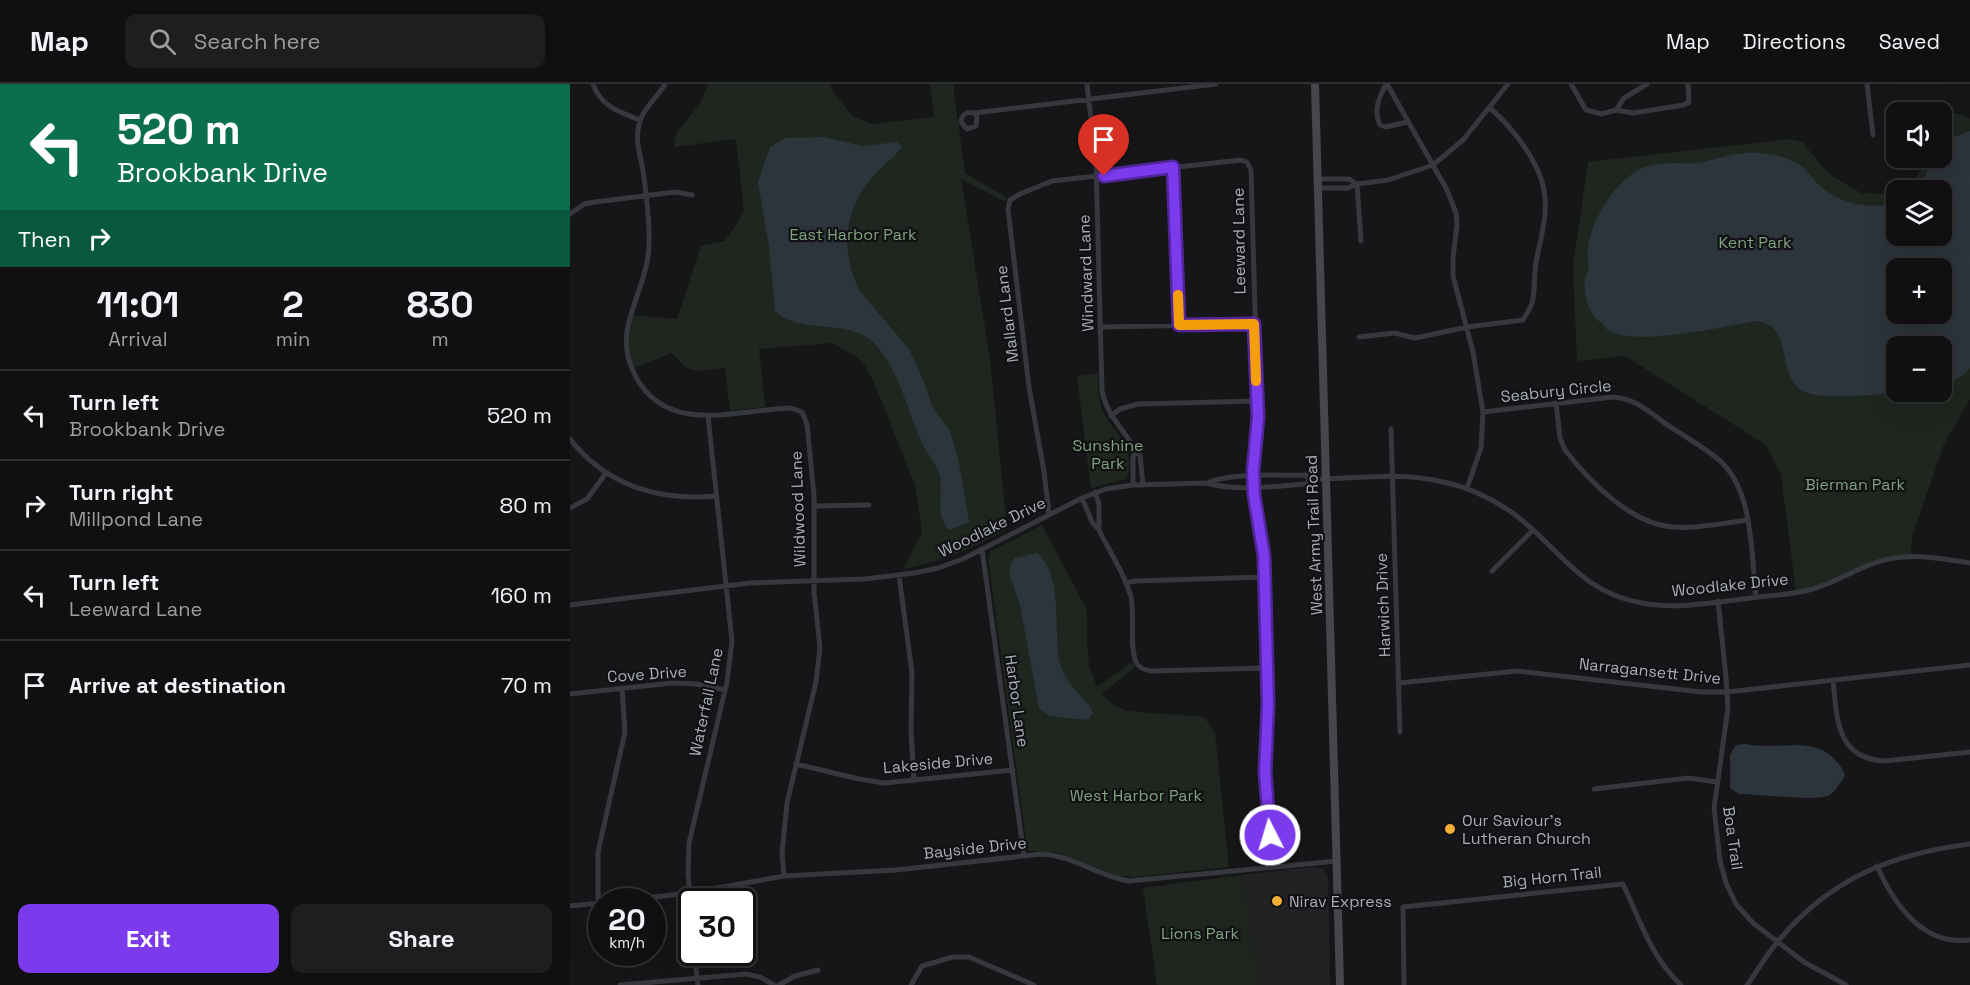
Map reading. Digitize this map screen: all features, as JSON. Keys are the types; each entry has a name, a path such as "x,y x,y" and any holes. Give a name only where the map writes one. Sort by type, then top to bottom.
{"main road":[{"name":"West Army Trail Road","path":"1315,84 1340,985"}],"street":[{"path":"593,84 597,95 609,106 640,120 665,84"},
{"name":"Windward Lane","path":"1087,84 1096,177 1102,391 1111,416 1129,440 1135,453 1140,455 1143,485"},
{"path":"974,113 1216,84"},
{"path":"1387,84 1377,102 1377,119 1380,125 1407,122"},
{"path":"1387,84 1452,199 1456,213 1458,224 1452,270 1473,352 1483,412 1481,448 1467,488"},
{"path":"1318,188 1348,188 1357,184 1395,179 1433,165 1463,140 1508,84"},
{"path":"1571,84 1586,110 1601,114 1616,110 1633,113 1684,105 1689,102 1688,84"},
{"path":"1616,110 1624,98 1647,84"},
{"path":"1867,84 1873,135"},
{"path":"1359,337 1395,333 1415,338 1467,327 1523,320 1533,300 1534,276 1545,210 1544,186 1535,166 1507,123 1490,108"},
{"name":"Wildwood Lane","path":"640,120 638,142 649,228 648,258 628,326 626,344 630,362 640,384 657,401 684,414 708,416 794,408 802,412 807,424 815,506 814,580 820,636 819,662 784,822 782,853 784,876"},
{"name":"Leeward Lane","path":"1096,177 1241,160 1250,165 1258,417 1253,476 1264,556 1268,668 1265,772 1274,867"},
{"path":"1173,167 1179,325"},
{"name":"Mallard Lane","path":"1049,514 1029,387 1008,209 1010,200 1046,183 1096,177"},
{"path":"1317,179 1349,179 1357,184"},
{"path":"1357,184 1361,241"},
{"path":"570,214 590,203 675,192 692,195"},
{"path":"1101,327 1254,324"},
{"name":"Seabury Circle","path":"1483,412 1613,397 1628,399 1643,407 1719,460 1742,492 1748,520 1756,597"},
{"path":"1111,416 1120,409 1138,404 1257,401"},
{"path":"1556,404 1560,438 1565,450 1622,508 1638,518 1659,525 1678,527 1748,520"},
{"name":"Waterfall Lane","path":"690,888 688,865 691,831 725,690 732,641 708,416"},
{"name":"Harwich Drive","path":"1391,429 1400,732"},
{"path":"570,438 590,460 606,473 638,488 665,496 716,496"},
{"path":"1133,485 1135,453"},
{"path":"570,508 587,499 606,473"},
{"name":"Woodlake Drive","path":"1207,483 1215,479 1253,476 1306,475 1309,480"},
{"name":"Woodlake Drive","path":"570,605 762,582 865,579 938,568 982,549 1082,498 1110,488 1133,485 1207,483 1254,487 1306,484 1309,480 1392,476 1432,478 1467,488 1498,504 1515,515 1576,573 1613,594 1634,602 1684,605 1810,590 1870,564 1893,557 1921,556 1969,563"},
{"path":"1095,492 1099,504 1099,530"},
{"path":"1082,498 1092,522 1099,530 1126,583 1132,606 1134,654 1141,668 1151,671 1268,668"},
{"path":"815,506 869,506"},
{"path":"1492,571 1532,531"},
{"name":"Harbor Lane","path":"982,549 1024,856"},
{"path":"1969,563 1970,555"},
{"path":"899,575 912,673 911,731 914,781"},
{"path":"1126,583 1264,577"},
{"name":"Boa Trail","path":"1718,601 1727,692 1726,718 1714,808 1720,861 1726,883 1736,904 1746,916 1804,962 1846,985"},
{"name":"Narragansett Drive","path":"1399,683 1517,671 1701,692 1727,692 1970,665"},
{"path":"1833,680 1839,727 1846,742 1855,752 1872,760 1885,761 1970,752"},
{"name":"Cove Drive","path":"570,694 622,687 681,683 725,690"},
{"path":"599,888 597,852 625,732 622,687"},
{"name":"Lakeside Drive","path":"796,764 871,781 891,783 1013,770"},
{"path":"1594,789 1688,778 1717,782"},
{"path":"1747,985 1777,942 1812,906 1836,888 1877,866 1915,853 1970,844"},
{"name":"Bayside Drive","path":"718,888 784,876 896,870 1042,854 1062,856 1107,876 1130,881 1337,861"},
{"path":"1877,866 1896,901 1919,926 1943,939 1970,940"},
{"name":"Big Horn Trail","path":"1404,985 1403,908 1623,884 1651,945 1666,969 1681,985"},
{"path":"570,906 588,904"},
{"path":"910,985 922,966 953,957 964,957 975,959 1034,985"},
{"path":"696,966 698,982"},
{"path":"779,985 795,976 818,970"},
{"path":"620,985 643,982 698,982 751,974 774,985"}],"shaded area":[{"name":"Kent Park","path":"1970,131 1970,368 1962,376 1952,381 1952,336 1886,336 1886,393 1852,396 1811,394 1803,391 1794,383 1780,340 1775,330 1767,324 1754,321 1673,335 1628,336 1612,332 1591,311 1586,299 1585,286 1589,268 1590,236 1603,207 1612,194 1633,173 1645,167 1659,164 1704,162 1742,153 1778,156 1800,165 1834,196 1864,205 1886,205 1886,246 1952,246 1952,180 1924,180 1929,168 1952,168 1952,138"},
{"path":"823,137 863,146 897,142 902,147 865,186 851,214 847,243 853,274 859,290 909,349 933,408 950,431 958,458 969,522 949,530 940,510 938,469 923,445 892,368 877,346 854,331 798,323 775,311 769,247 758,182 770,147 786,138"},
{"path":"1037,553 1051,574 1054,588 1060,663 1068,681 1092,710 1093,713 1088,720 1049,716 1039,708 1020,605 1010,576 1010,566 1015,558"},
{"path":"1736,745 1816,748 1826,752 1835,760 1845,776 1830,795 1824,797 1801,798 1739,794 1730,788 1730,755"},
{"path":"1321,868 1328,879 1330,985 1259,985 1241,875"}],"green space":[{"name":"East Harbor Park","path":"708,84 830,84 851,115 871,124 934,117 930,84 953,84 965,173 1007,198 1005,202 961,179 990,358 1007,529 957,554 903,569 922,532 915,485 866,367 858,358 833,343 759,349 765,407 730,411 725,368 689,369 672,353 633,368 628,342 632,315 677,319 701,246 725,241 744,212 736,139 674,147 676,133 700,104"},
{"name":"Kent Park","path":"1952,114 1970,118 1970,399 1944,444 1912,537 1911,556 1893,557 1830,583 1796,592 1781,475 1766,445 1625,356 1577,361 1573,266 1588,162 1789,139 1802,142 1830,175 1861,193 1886,194 1886,246 1952,246 1952,180 1915,180 1922,168 1952,168"},
{"name":"Sunshine Park","path":"1098,373 1101,406 1126,448 1129,470 1125,479 1091,488 1077,376"},
{"name":"West Harbor Park","path":"1042,525 1087,610 1089,666 1097,687 1132,662 1135,667 1102,694 1113,705 1128,711 1204,717 1215,733 1229,867 1135,877 1119,876 1059,853 1029,851 1027,848 988,558 991,551"},
{"name":"Lions Park","path":"1241,875 1259,985 1157,985 1143,888"}],"slow traffic":[{"path":"1178,295 1179,325 1254,324 1256,381"}],"place":[{"name":"Our Saviour's Lutheran Church","path":"1450,829"},
{"name":"Nirav Express","path":"1277,901"}],"route":[{"path":"1104,176 1173,167 1179,325 1254,324 1258,417 1253,471 1257,519 1264,556 1268,704 1265,772 1270,835"}],"park label":[{"name":"Bierman Park","path":"1855,484"}]}
